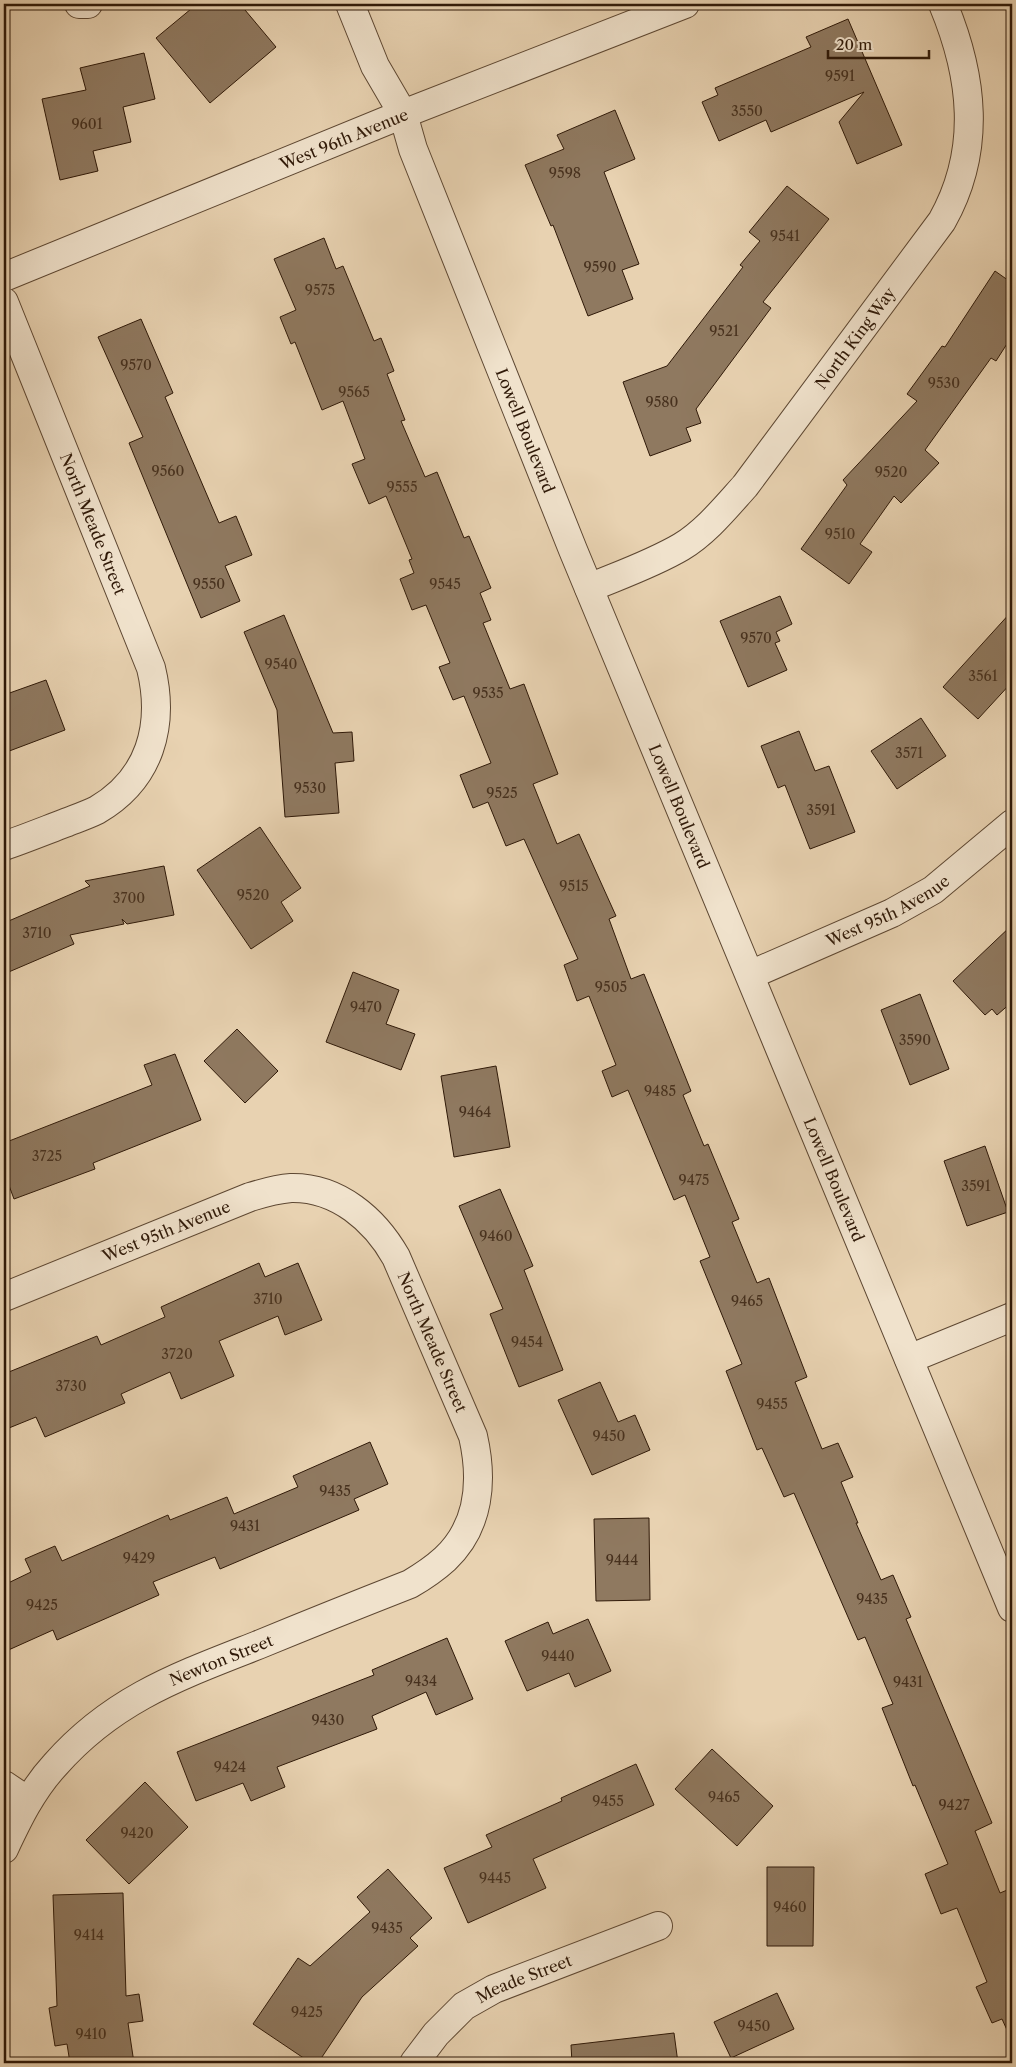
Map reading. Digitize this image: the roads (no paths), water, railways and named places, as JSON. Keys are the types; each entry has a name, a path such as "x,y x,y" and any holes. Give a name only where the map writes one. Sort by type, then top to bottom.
{"street":[{"path":"79,4 88,4"},
{"name":"Lowell Boulevard","path":"350,4 375,66 403,114 413,149 589,588 1012,1608"},
{"name":"West 96th Avenue","path":"4,277 403,114 685,4"},
{"name":"North King Way","path":"589,588 642,567 682,546 716,518 745,486 942,221 953,202 967,155 969,106 960,52 943,4"},
{"name":"North Meade Street","path":"4,302 151,668 157,691 156,724 150,748 133,780 116,797 95,811 4,846"},
{"name":"West 95th Avenue","path":"750,975 892,913 933,890 1012,824"},
{"name":"West 95th Avenue","path":"4,1297 250,1197 270,1191 292,1188 332,1196"},
{"name":"North Meade Street","path":"332,1196 353,1208 372,1223 385,1238 400,1266 473,1436 478,1460 479,1481 472,1516"},
{"path":"909,1359 1012,1317"},
{"name":"Newton Street","path":"4,1849 28,1801 55,1764 94,1726 112,1712 170,1680 410,1584 430,1572 446,1558 461,1539 472,1516"},
{"path":"4,1785 28,1801"},
{"name":"Meade Street","path":"414,2063 436,2034 464,2006 494,1989 658,1926"}]}
